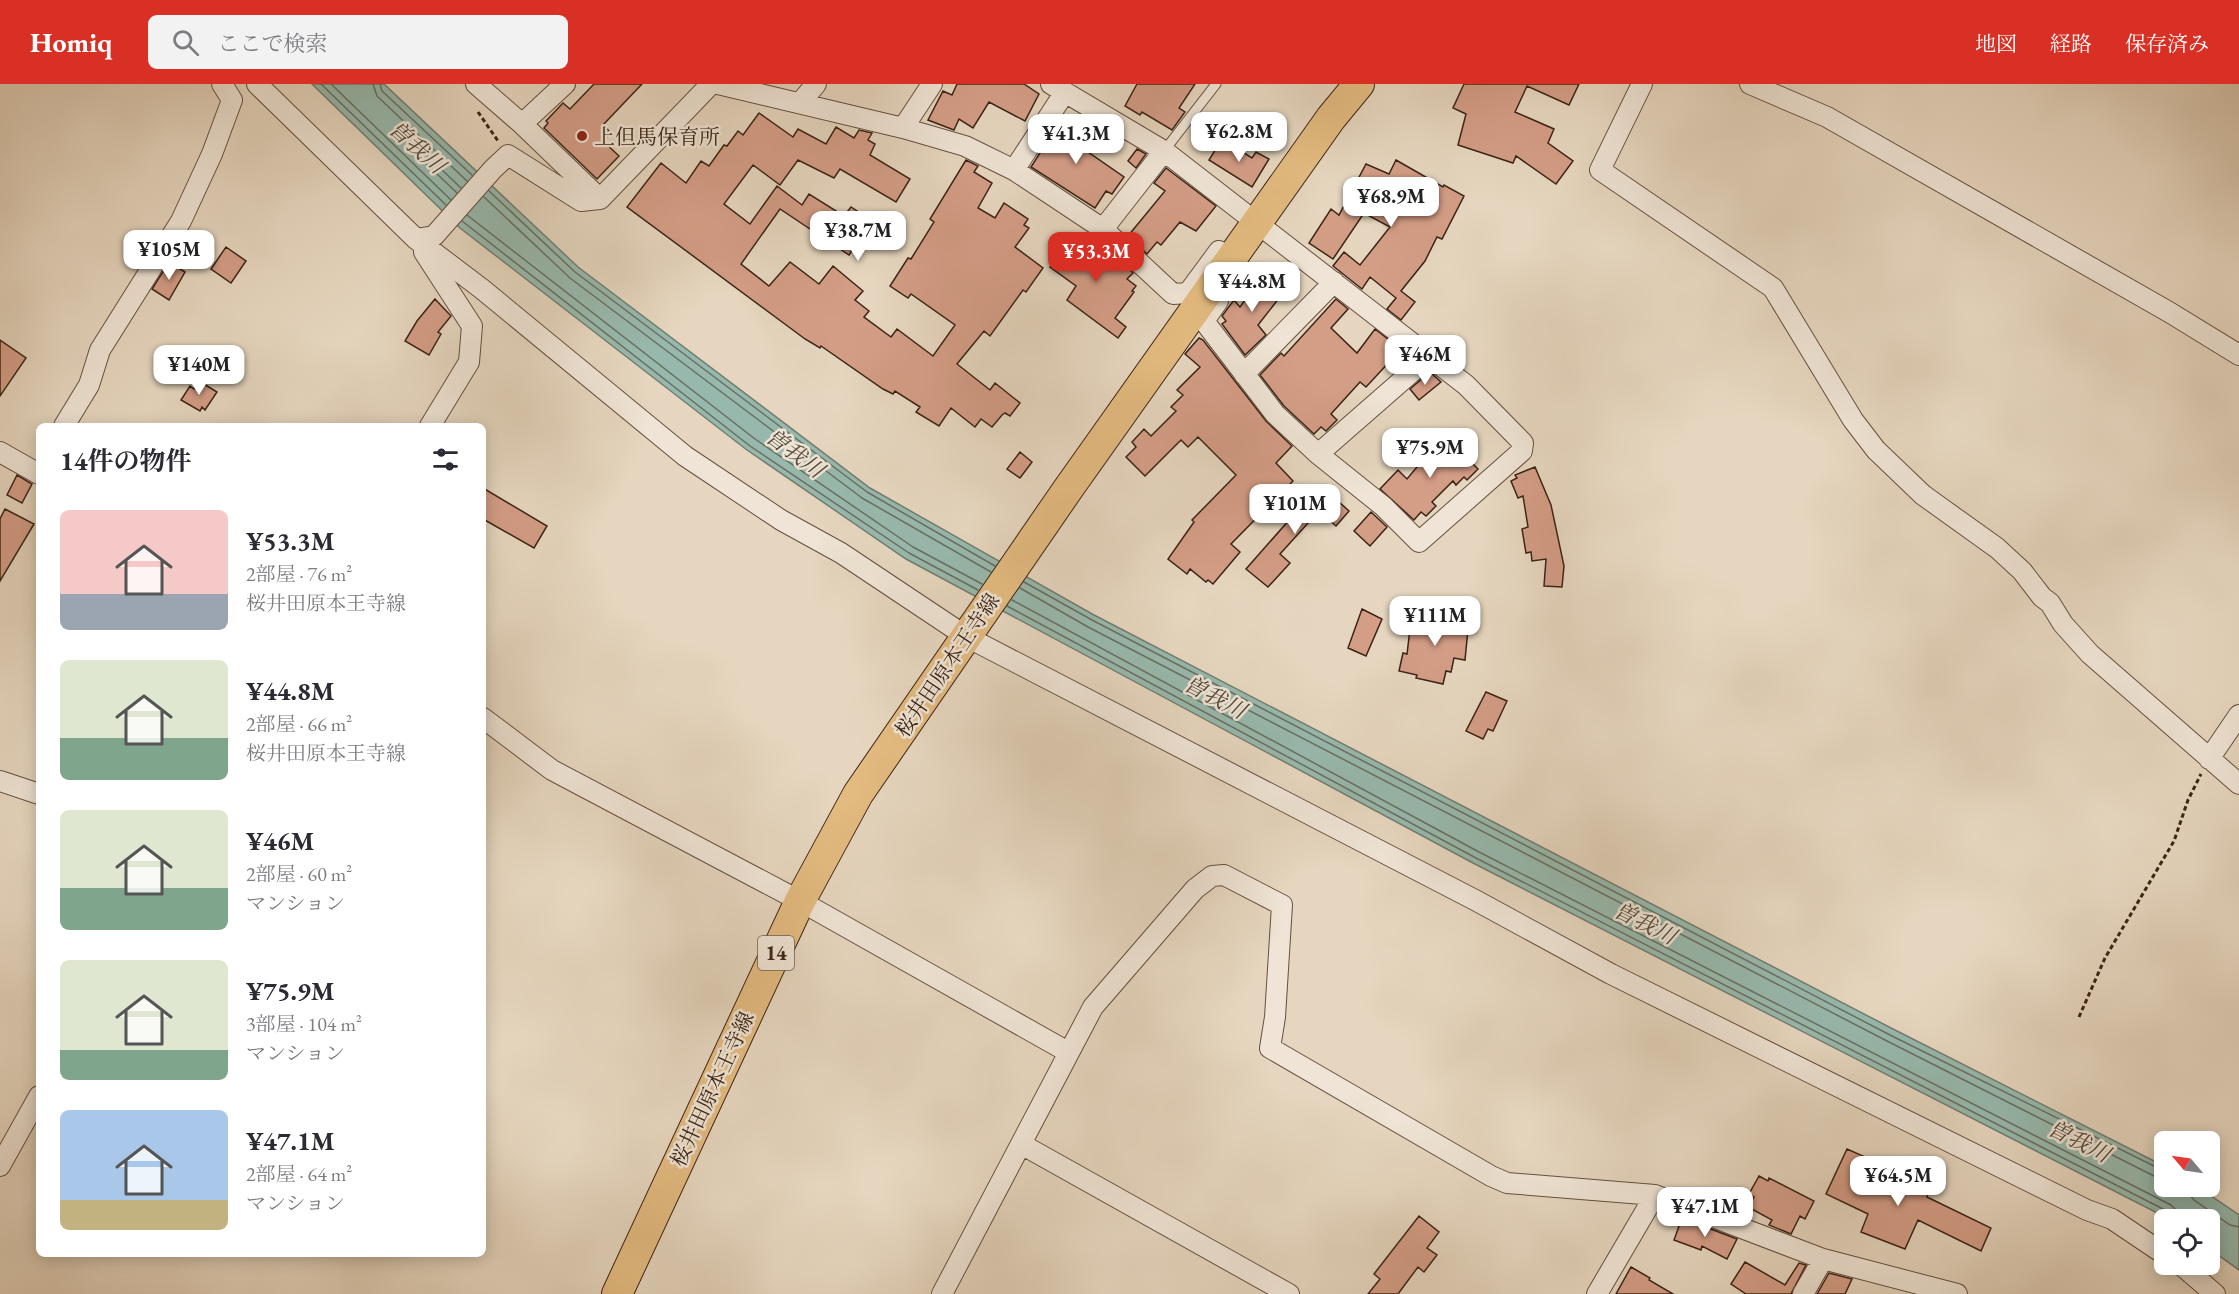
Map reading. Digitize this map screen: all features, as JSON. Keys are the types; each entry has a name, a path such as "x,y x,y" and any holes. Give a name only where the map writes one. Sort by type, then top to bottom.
{"main road":[{"name":"桜井田原本王寺線","path":"617,1294 800,901 858,795 1251,220 1359,84"}],"street":[{"path":"66,423 89,386 100,350 181,221 212,154 232,100 222,84"},
{"path":"257,84 482,289 686,456 781,520 841,553 969,635 1475,900 1611,974 2087,1210 2112,1219 2154,1247"},
{"path":"476,84 522,124 600,200"},
{"path":"522,124 565,84"},
{"path":"425,238 508,155 581,201 600,200 711,84"},
{"path":"718,84 903,128 965,146 1014,170 1103,230 1173,294 1188,293 1251,220"},
{"path":"800,103 816,84"},
{"path":"903,128 932,84"},
{"path":"1642,84 1600,170 1773,288 1853,420 1876,450 1923,495 1997,548 2022,571 2042,597 2050,603 2063,624 2090,654 2239,784"},
{"path":"1750,84 1827,117 2169,312 2239,355"},
{"path":"1014,170 1058,88 1164,151 1466,386 1523,443 1522,451 1419,542 1383,506 1318,454 1275,414 1204,321 1259,240 1251,220"},
{"path":"1103,230 1164,151"},
{"path":"425,238 472,326 469,362 432,423"},
{"path":"1245,374 1334,282"},
{"path":"1318,454 1429,357"},
{"path":"0,452 36,469"},
{"path":"2209,759 2239,715"},
{"path":"486,720 552,770 800,901 1068,1052"},
{"path":"0,782 36,793"},
{"path":"942,1294 1093,1007 1182,904 1212,876 1224,875 1282,905 1275,1017 1270,1048 1507,1183 1655,1195 1823,1259 1957,1294"},
{"path":"0,1166 36,1101"},
{"path":"1021,1144 1289,1294"},
{"path":"1597,1294 1655,1195"},
{"path":"1803,1294 1823,1259"},
{"path":"2193,1275 2215,1294"}],"lane":[{"path":"1164,151 1216,84"}],"path":[{"path":"477,111 508,155"},
{"path":"2079,1017 2105,958 2174,841 2188,800 2209,759"}],"water":[{"name":"曽我川","path":"312,84 384,84 578,267 870,488 1094,615 1893,1029 2154,1161 2154,1197 2213,1197 2239,1215 2239,1270 2220,1256 2220,1209 2154,1209 2154,1211 1473,863 906,559 747,450 460,228"}],"building":[{"path":"594,84 642,84 603,125 611,133 603,141 619,156 597,179 544,128 548,123 546,121 563,103 570,109"},
{"path":"957,84 1024,84 1039,94 1025,121 989,102 973,128 959,119 954,130 928,120 943,91 952,95"},
{"path":"1137,84 1195,84 1179,108 1185,112 1172,130 1142,112 1140,115 1125,106"},
{"path":"1464,84 1579,84 1569,105 1527,86 1515,112 1554,129 1548,143 1573,161 1556,184 1516,156 1513,163 1458,145 1466,114 1453,108"},
{"path":"759,113 793,137 798,129 826,144 836,127 854,138 859,130 872,133 868,140 875,144 870,155 910,179 896,202 840,169 834,178 798,160 780,185 753,165 724,204 750,224 777,186 802,205 809,194 844,216 851,207 872,221 849,255 780,209 741,264 769,286 790,262 819,284 833,266 863,291 855,300 869,311 864,317 891,337 897,329 933,356 955,325 911,294 908,298 890,286 908,258 911,259 934,222 930,219 966,160 978,166 974,172 992,183 978,208 995,218 1004,203 1028,219 1024,225 1029,228 1015,247 1043,268 1026,292 1023,290 990,336 984,331 957,364 990,390 995,383 1020,403 1010,416 1005,413 992,427 981,419 975,427 951,408 939,426 916,412 920,407 895,391 893,394 883,389 821,346 820,348 805,339 627,207 661,163 686,183 701,161 709,166 724,145 727,146 738,131 743,135"},
{"path":"1063,117 1086,131 1078,145 1124,177 1112,194 1106,191 1095,208 1031,167"},
{"path":"1222,139 1252,158 1256,152 1269,159 1252,187 1209,160"},
{"path":"1137,149 1146,154 1136,168 1128,161"},
{"path":"1396,160 1443,187 1444,185 1464,196 1442,239 1437,237 1425,261 1401,291 1415,302 1401,320 1387,309 1396,298 1370,277 1362,289 1333,266 1344,252 1360,265 1390,227 1364,213 1333,259 1309,243 1331,209 1339,215 1366,164 1389,174"},
{"path":"1166,168 1216,206 1196,231 1180,222 1161,245 1157,242 1147,254 1128,236 1165,191 1154,183"},
{"path":"1071,236 1098,252 1101,249 1106,252 1108,250 1133,273 1127,279 1136,286 1132,291 1134,292 1115,318 1126,327 1118,338 1067,300 1076,286 1050,267"},
{"path":"226,247 246,261 231,283 211,269"},
{"path":"169,262 185,272 169,300 152,289"},
{"path":"1265,272 1287,288 1258,325 1266,335 1245,355 1222,324 1226,321 1222,316 1234,300 1240,307"},
{"path":"435,299 451,316 438,332 441,334 429,355 405,341 417,321"},
{"path":"1336,299 1348,309 1331,328 1357,353 1375,329 1411,357 1400,366 1392,359 1366,387 1360,382 1331,414 1337,420 1326,431 1321,427 1314,434 1284,406 1260,375 1281,353 1284,356"},
{"path":"1199,338 1203,340 1266,421 1292,446 1276,463 1293,481 1231,544 1240,552 1213,584 1208,580 1206,582 1190,569 1187,574 1168,559 1194,522 1192,520 1236,475 1198,437 1188,447 1181,440 1145,476 1126,457 1136,447 1132,442 1144,429 1151,436 1176,411 1171,407 1183,395 1177,390 1200,367 1185,354"},
{"path":"0,340 26,358 0,396"},
{"path":"1430,372 1441,382 1419,400 1410,389"},
{"path":"199,381 217,392 205,410 202,407 200,411 181,400 190,386 194,389"},
{"path":"1455,435 1466,445 1460,451 1478,469 1467,480 1464,477 1456,485 1453,481 1432,502 1436,506 1426,516 1421,512 1414,520 1380,489 1398,470 1407,479 1438,442 1443,448"},
{"path":"1020,452 1032,462 1020,478 1007,469"},
{"path":"1535,467 1551,505 1564,566 1562,587 1544,586 1546,559 1532,561 1531,552 1526,553 1522,529 1528,527 1523,496 1518,498 1511,481 1517,478 1515,475"},
{"path":"17,475 32,484 22,503 7,495"},
{"path":"1320,485 1349,511 1336,526 1319,511 1280,554 1290,563 1268,587 1246,569"},
{"path":"486,490 547,526 534,548 486,521"},
{"path":"5,509 34,524 0,581 0,519"},
{"path":"1371,512 1387,527 1370,546 1354,531"},
{"path":"1362,609 1382,619 1366,656 1348,648"},
{"path":"1432,615 1469,619 1465,660 1454,658 1451,672 1446,671 1443,684 1416,678 1417,675 1399,671 1403,653 1407,654 1411,621 1422,623 1423,616 1432,617"},
{"path":"1486,692 1507,701 1493,731 1488,729 1483,739 1466,731"},
{"path":"1847,1149 1863,1156 1860,1162 1863,1164 1862,1168 1890,1180 1891,1176 1908,1182 1907,1186 1928,1194 1927,1197 1991,1228 1981,1251 1918,1220 1905,1249 1861,1232 1868,1214 1826,1194"},
{"path":"1759,1176 1768,1181 1769,1178 1814,1201 1805,1219 1800,1216 1791,1234 1769,1225 1772,1220 1748,1207 1754,1197 1749,1194"},
{"path":"1419,1216 1439,1232 1427,1248 1437,1255 1424,1272 1418,1267 1398,1294 1368,1294 1380,1279 1374,1274"},
{"path":"1682,1218 1737,1239 1727,1259 1702,1246 1701,1250 1674,1240"},
{"path":"1745,1262 1785,1285 1799,1263 1806,1265 1791,1294 1746,1294 1731,1284"},
{"path":"1631,1267 1650,1278 1649,1280 1673,1294 1616,1294"},
{"path":"1829,1273 1852,1279 1845,1294 1817,1294"}],"place":[{"name":"上但馬保育所","path":"582,136"}]}
